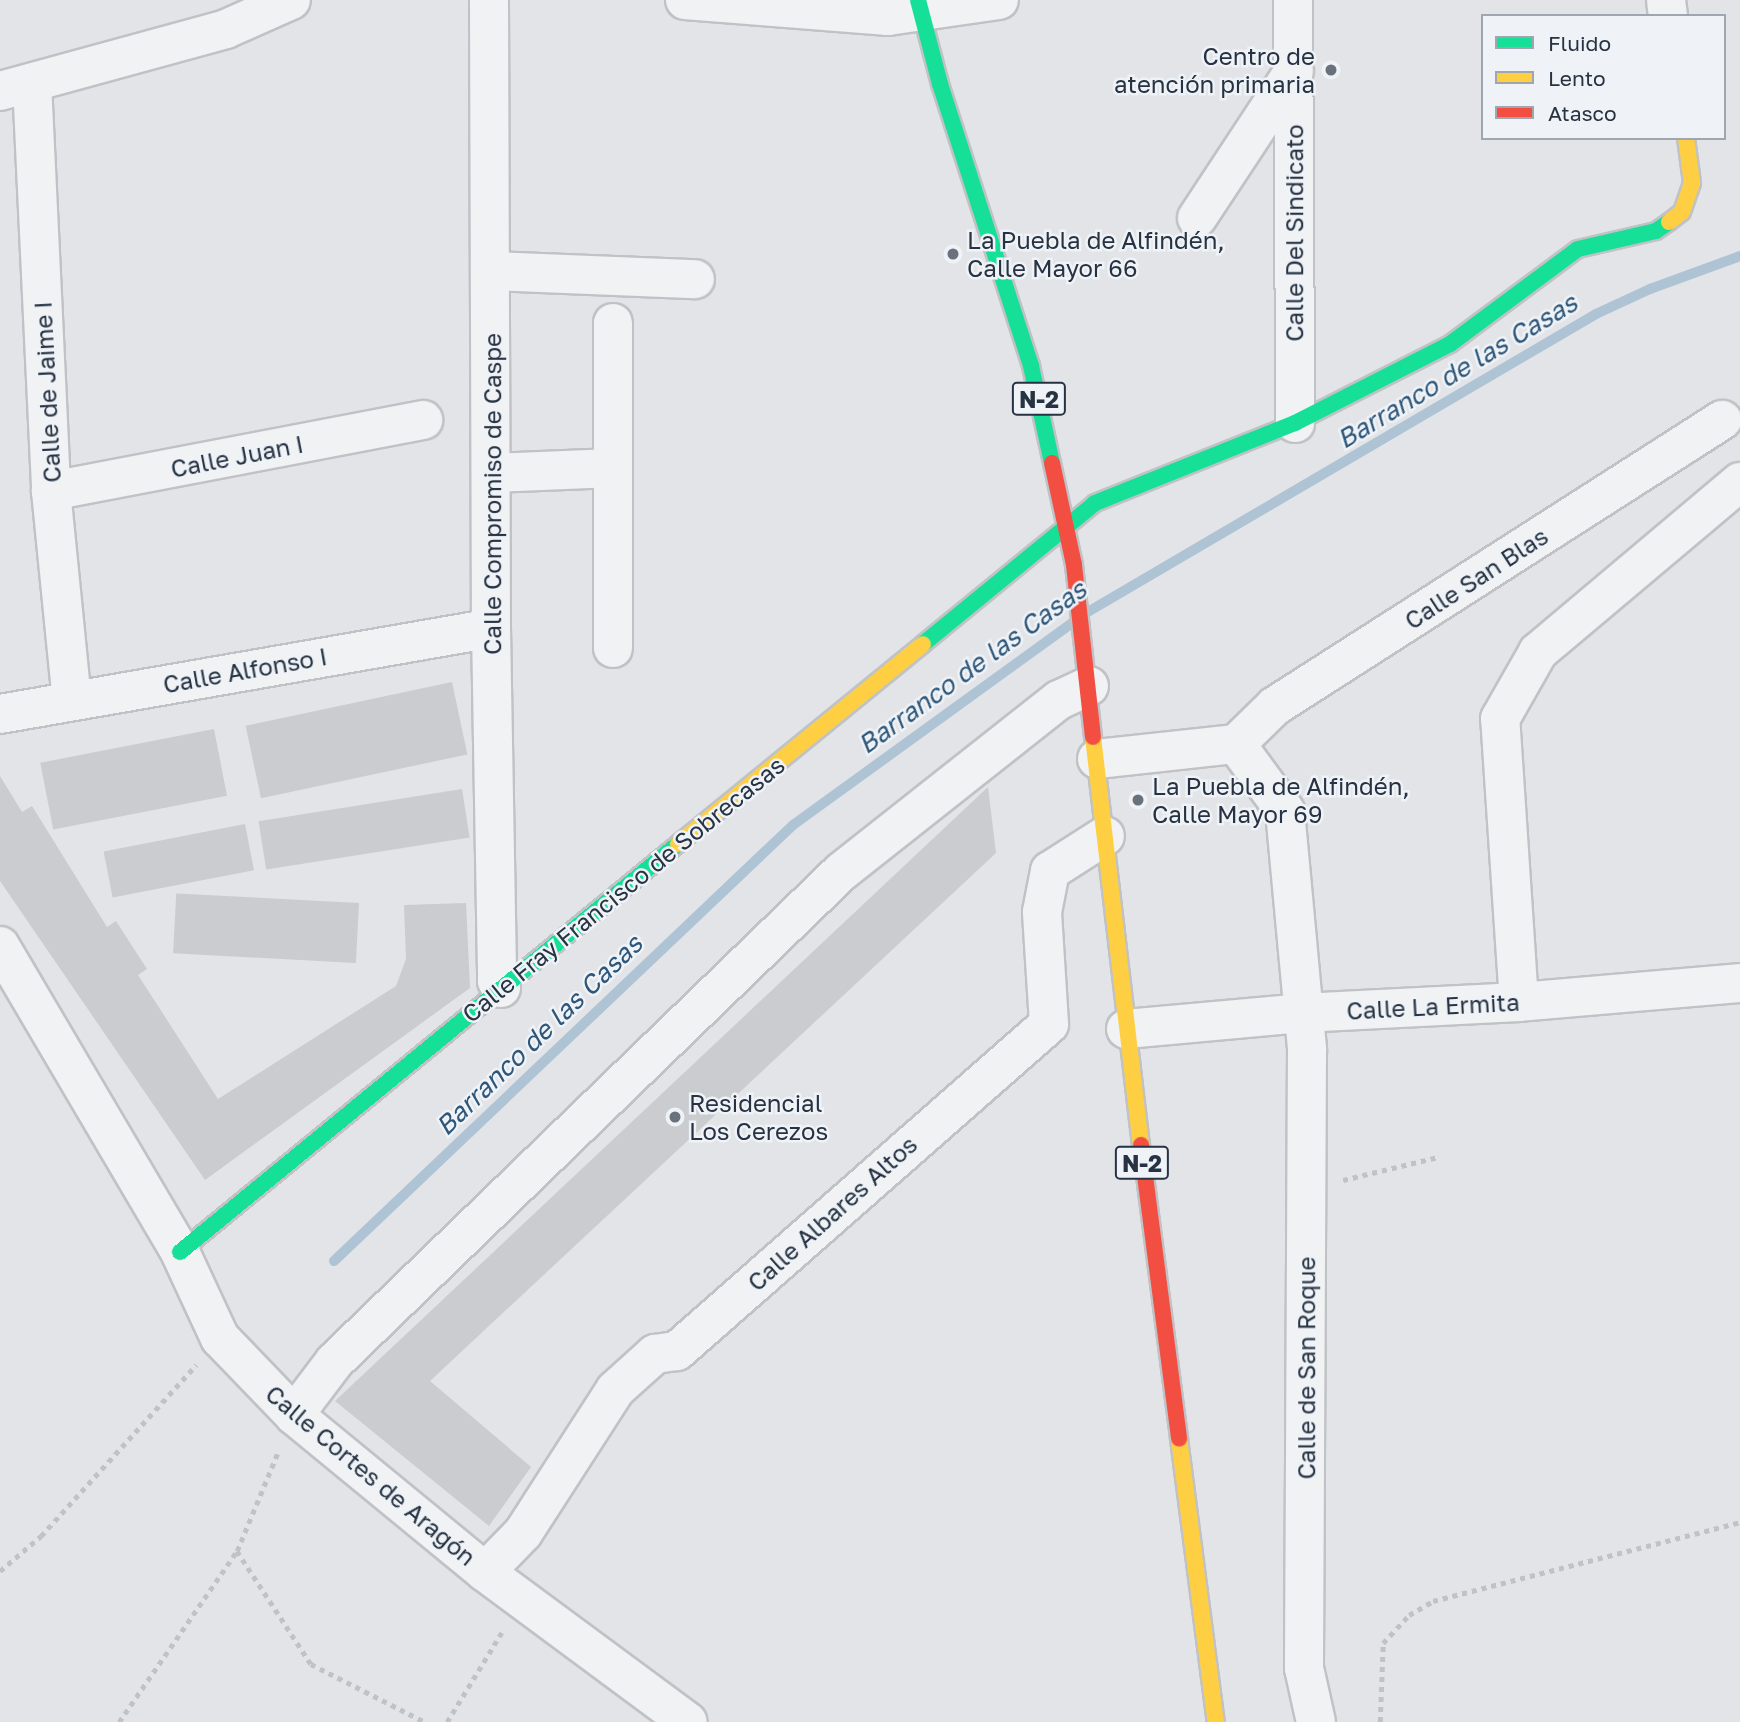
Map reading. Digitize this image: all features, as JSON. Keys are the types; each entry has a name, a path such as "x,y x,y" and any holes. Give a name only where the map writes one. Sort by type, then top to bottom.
{"main road":[{"name":"N-2","path":"919,6 1031,366 1067,527 1087,669 1126,1029 1207,1671 1216,1722"},
{"name":"Calle Fray Francisco de Sobrecasas","path":"180,1252 1095,503 1295,423 1451,344 1578,250 1606,239 1656,231 1682,212 1692,183 1686,140"}],"street":[{"path":"16,87 226,29 291,0"},
{"name":"Calle Compromiso de Caspe","path":"489,0 493,473 491,628 497,981 501,988"},
{"path":"685,0 888,16 919,6 999,0"},
{"name":"Calle Del Sindicato","path":"1293,0 1295,423"},
{"path":"1197,218 1294,71"},
{"name":"Calle de Jaime I","path":"16,87 72,700"},
{"path":"492,271 695,279"},
{"path":"613,323 613,648"},
{"name":"Calle Juan I","path":"51,491 422,420"},
{"name":"Calle San Blas","path":"1237,744 1275,706 1722,420"},
{"path":"493,473 614,468"},
{"path":"1519,1002 1500,719 1538,652 1740,482"},
{"name":"Calle Alfonso I","path":"0,714 491,628"},
{"path":"294,1415 335,1361 841,873 1059,700 1087,669"},
{"path":"1097,758 1237,744"},
{"name":"Calle de San Roque","path":"1237,744 1285,811 1301,1013 1307,1049 1304,1668 1316,1722"},
{"name":"Calle Albares Altos","path":"485,1572 523,1533 615,1390 655,1354 677,1351 1049,1024 1042,912 1050,871 1105,836"},
{"name":"Calle Cortes de Aragón","path":"0,946 180,1252 220,1338 294,1415 485,1572 688,1722"},
{"name":"Calle La Ermita","path":"1126,1029 1301,1013 1519,1002 1740,983"}],"path":[{"path":"1308,1188 1438,1157"},
{"path":"0,1571 41,1536 220,1338"},
{"path":"119,1722 237,1551 294,1415"},
{"path":"1380,1722 1383,1643 1409,1615 1433,1601 1740,1522"},
{"path":"237,1551 312,1664 425,1722"},
{"path":"447,1722 509,1620 485,1572"}],"building":[{"path":"452,682 467,754 261,798 246,726"},
{"path":"214,729 227,796 53,830 40,763"},
{"path":"0,776 22,812 32,806 107,927 116,921 147,969 138,975 218,1099 396,986 406,959 404,905 466,903 470,988 205,1180 0,881"},
{"name":"Residencial Los Cerezos","path":"988,787 996,853 430,1381 531,1467 489,1526 335,1401"},
{"path":"462,789 470,837 266,870 259,821"},
{"path":"245,824 254,870 113,898 104,851"},
{"path":"176,893 359,903 356,963 173,953"}],"waterway":[{"name":"Barranco de las Casas","path":"1086,613 1596,314 1650,289 1740,256"},
{"name":"Barranco de las Casas","path":"334,1261 793,825 1073,622"}],"traffic: fast":[{"path":"918,0 940,84 1031,366 1052,463"},
{"path":"923,644 1095,503 1295,423 1450,344 1578,249 1656,231 1669,222"},
{"path":"180,1252 678,844"}],"traffic: slow":[{"path":"1669,222 1682,212 1692,183 1686,140"},
{"path":"678,844 923,644"},
{"path":"1093,737 1141,1145"},
{"path":"1179,1439 1216,1722"}],"traffic: jam":[{"path":"1052,463 1074,565 1093,737"},
{"path":"1141,1145 1179,1439"}],"place":[{"name":"Centro de atención primaria","path":"1331,70"},
{"name":"La Puebla de Alfindén, Calle Mayor 66","path":"953,254"},
{"name":"La Puebla de Alfindén, Calle Mayor 69","path":"1138,800"},
{"name":"Residencial Los Cerezos","path":"675,1117"}]}
